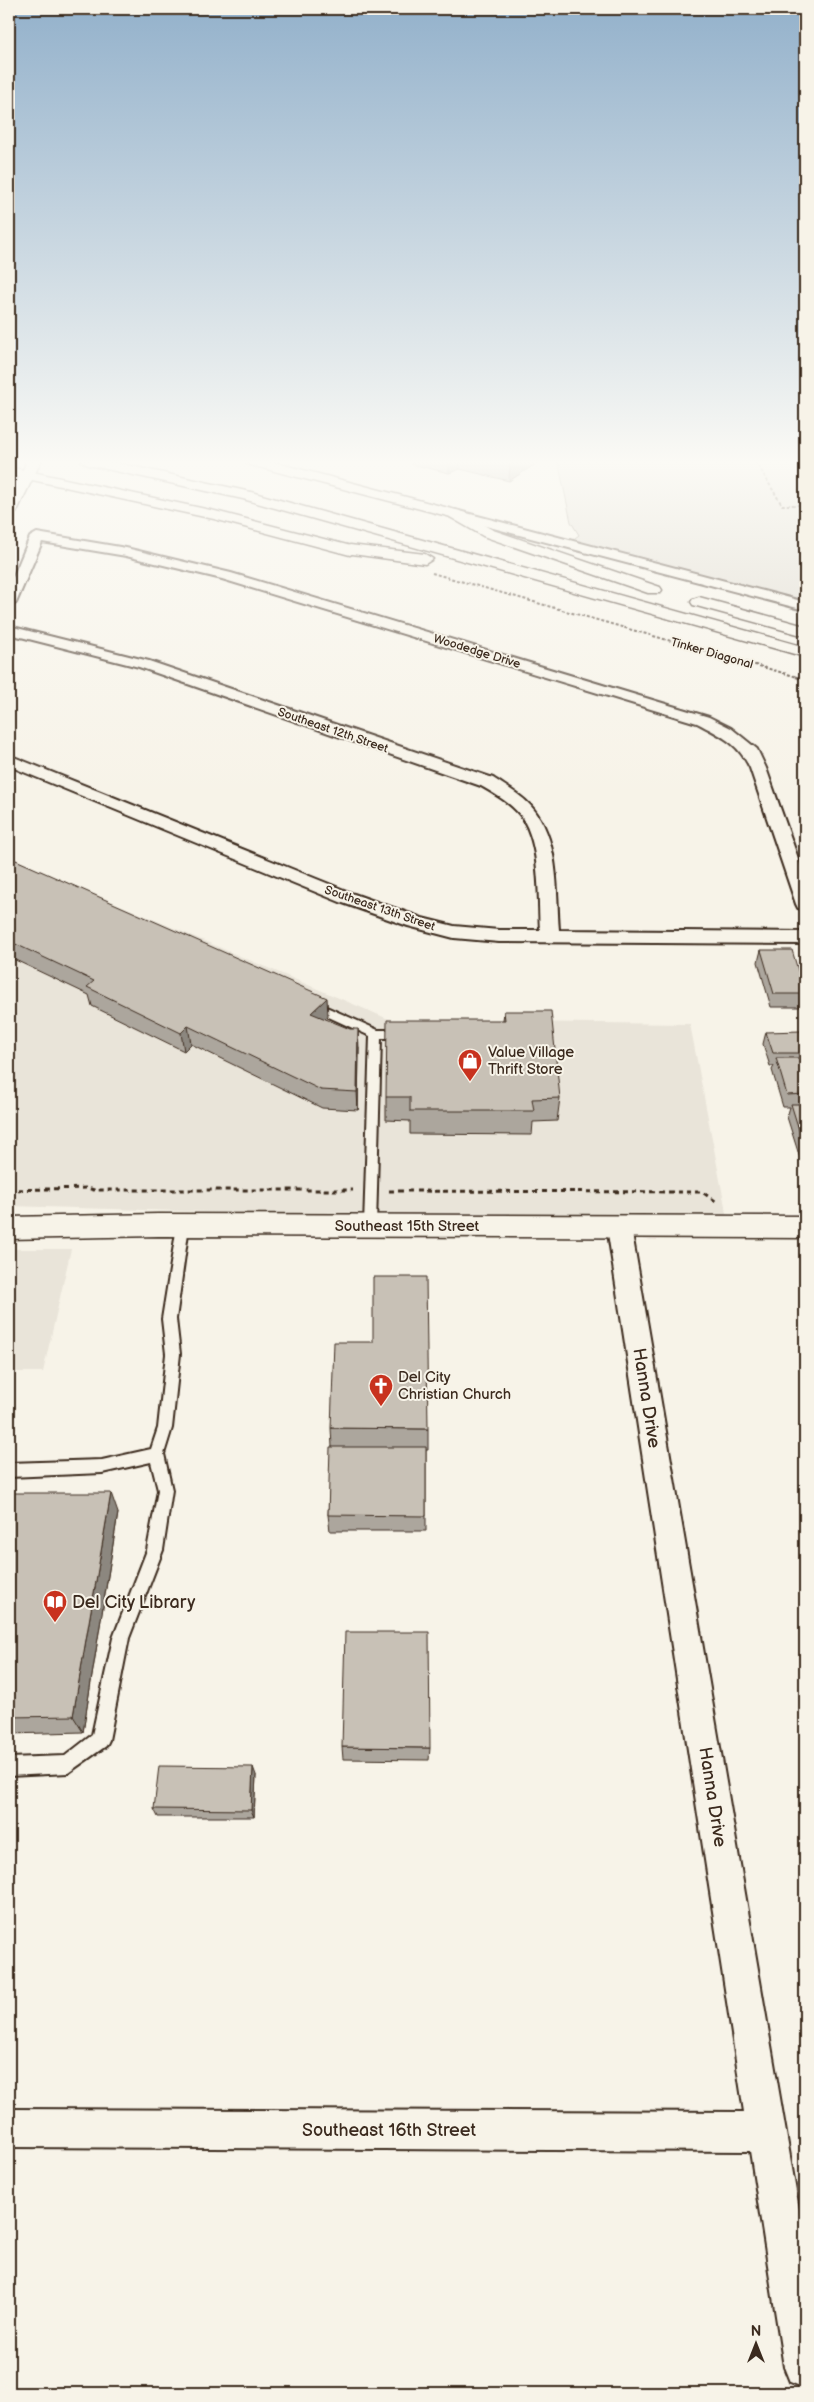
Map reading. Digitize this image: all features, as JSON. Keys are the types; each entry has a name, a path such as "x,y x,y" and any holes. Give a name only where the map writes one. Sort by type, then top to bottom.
{"main road":[{"path":"501,573 572,586"},
{"name":"Tinker Diagonal","path":"526,573 805,652"},
{"path":"591,573 805,631"},
{"path":"605,573 654,590"},
{"name":"Southeast 15th Street","path":"9,1228 183,1226 805,1227"}],"street":[{"name":"Woodedge Drive","path":"9,603 22,573"},
{"name":"Woodedge Drive","path":"214,573 703,720 725,731 749,750 758,768 805,904"},
{"path":"680,573 805,606"},
{"name":"Southeast 12th Street","path":"9,630 91,649 144,664 487,782 509,796 530,815 541,842 550,935"},
{"name":"Southeast 13th Street","path":"9,760 347,898 415,922 454,932 499,936 805,938"},
{"name":"Hanna Drive","path":"619,1227 805,2367"},
{"name":"Southeast 16th Street","path":"9,2128 768,2132"}],"lane":[{"path":"304,1001 376,1034 415,1034"},
{"path":"370,1226 376,1034"},
{"path":"9,1767 68,1764 100,1740 121,1638 155,1550 164,1490 156,1454 165,1428 173,1354 170,1318 183,1226"},
{"path":"9,1470 110,1467 137,1462 156,1454"}],"path":[{"name":"Tinker Diagonal","path":"433,573 805,679"},
{"path":"9,1190 87,1188 94,1190 702,1192 719,1204"}],"shaded area":[{"path":"693,573 805,573 805,612 793,609 802,602"},
{"path":"9,858 393,1021 690,1024 729,1227 9,1206"},
{"path":"9,1249 71,1249 43,1372 9,1372"}],"building":[{"path":"9,857 327,998 311,1013 350,1029 358,1029 357,1092 321,1090 188,1026 181,1033 87,987 94,981 9,941"},
{"path":"761,950 792,950 805,994 774,994"},
{"name":"Value Village Thrift Store","path":"504,1011 551,1011 560,1098 532,1099 534,1111 410,1111 410,1097 386,1097 387,1020 505,1020"},
{"path":"801,1031 805,1053 773,1053 766,1032"},
{"path":"776,1058 805,1058 805,1094 787,1095"},
{"path":"791,1104 805,1104 805,1146 804,1146"},
{"name":"Del City Christian Church","path":"373,1277 426,1277 428,1429 331,1428 334,1342 373,1342"},
{"path":"330,1447 426,1447 426,1516 328,1515"},
{"name":"Del City Library","path":"9,1493 111,1493 73,1716 9,1717"},
{"path":"345,1632 429,1632 430,1748 342,1747"},
{"path":"159,1766 253,1767 251,1810 154,1809"}],"place":[{"name":"Value Village Thrift Store","path":"470,1082"},
{"name":"Del City Christian Church","path":"381,1407"},
{"name":"Del City Library","path":"55,1623"}]}
